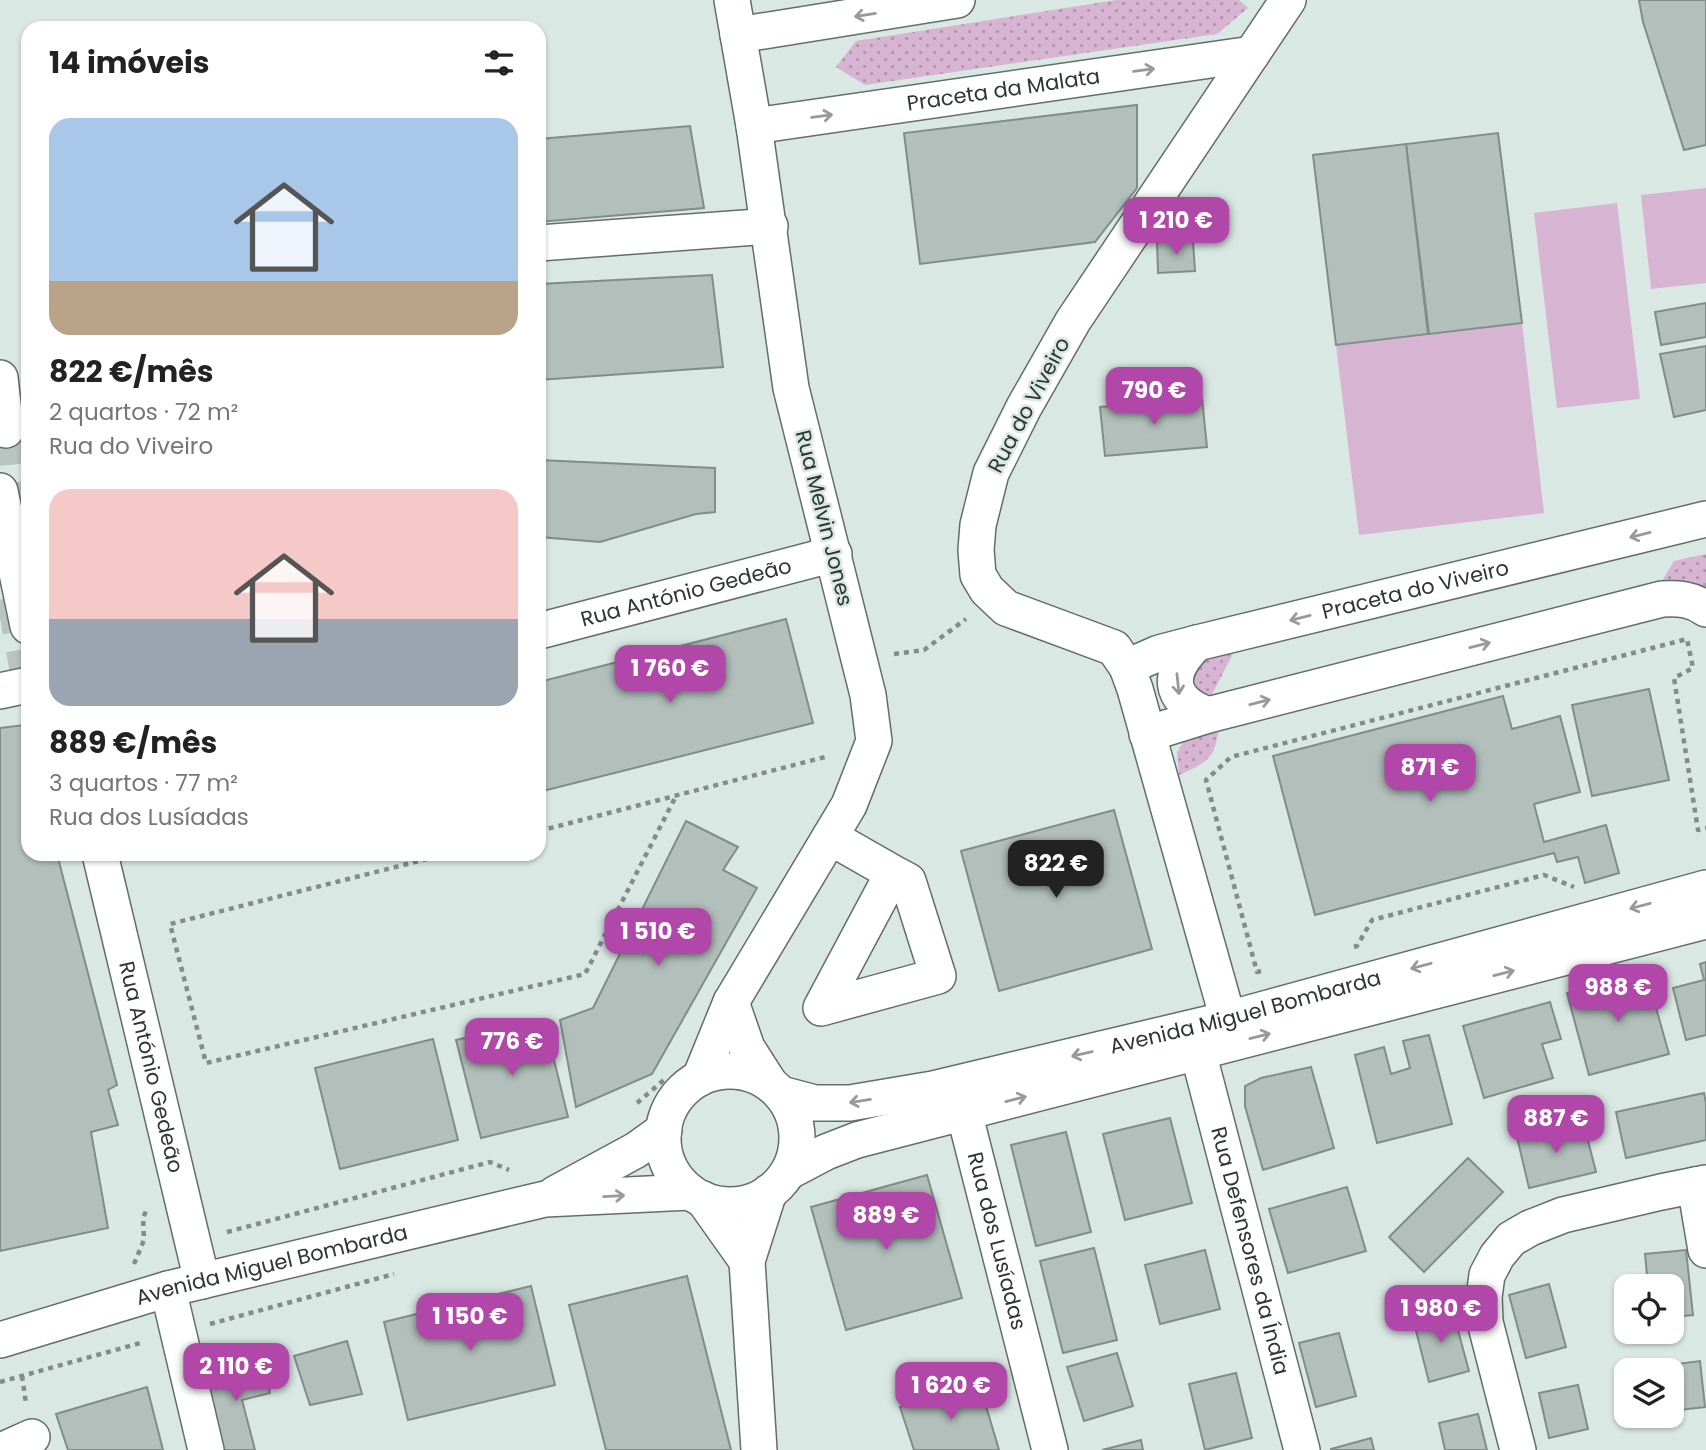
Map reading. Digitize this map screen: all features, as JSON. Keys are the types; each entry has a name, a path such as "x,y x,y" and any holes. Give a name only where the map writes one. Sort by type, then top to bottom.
{"street":[{"name":"Rua Melvin Jones","path":"686,1075 849,805 874,741 869,695 792,388 770,226 732,0"},
{"path":"738,35 957,0"},
{"name":"Rua do Viveiro","path":"1228,1019 1127,667 1114,648 1006,608 987,590 978,575 975,550 978,525 991,473 1024,407 1073,321 1288,0"},
{"name":"Praceta da Malata","path":"754,126 1252,54"},
{"path":"546,242 770,226"},
{"path":"0,378 6,430"},
{"path":"0,495 21,593"},
{"name":"Praceta do Viveiro","path":"1127,667 1159,653 1197,643 1706,519"},
{"name":"Rua António Gedeão","path":"546,629 834,554"},
{"path":"1147,734 1208,715 1662,599 1682,598 1698,603 1706,609"},
{"path":"1197,643 1184,656 1178,667 1176,688 1185,704 1208,715"},
{"path":"0,691 21,686"},
{"path":"830,838 894,873"},
{"name":"Rua António Gedeão","path":"102,861 202,1281"},
{"name":"Avenida Miguel Bombarda","path":"776,1089 815,1103 850,1103 933,1089 1228,1019 1706,888"},
{"name":"Avenida Miguel Bombarda","path":"779,1182 826,1152 857,1140 1706,921"},
{"path":"731,1002 747,1048 789,1105 797,1132 794,1159 779,1182 747,1261 759,1450"},
{"path":"1198,1052 1228,1019"},
{"name":"Rua Defensores da Índia","path":"1198,1052 1302,1450"},
{"path":"747,1261 696,1195 680,1182 672,1171 665,1151 664,1130 670,1109 682,1091 686,1075 736,1071 760,1078 776,1089"},
{"name":"Rua dos Lusíadas","path":"964,1112 1050,1450"},
{"name":"Avenida Miguel Bombarda","path":"545,1199 636,1150 664,1130"},
{"path":"696,1195 730,1205 757,1199 779,1182"},
{"path":"1518,1450 1485,1322 1484,1297 1487,1275 1497,1256 1511,1239 1563,1215 1701,1184 1706,1250"},
{"name":"Avenida Miguel Bombarda","path":"0,1340 168,1289 545,1199 696,1195"},
{"path":"168,1289 206,1450"}],"path":[{"path":"860,659 924,650 966,620"},
{"path":"1270,969 1257,972 1206,780 1231,757 1687,639 1693,668 1674,678 1698,830 1706,828"},
{"path":"546,829 840,754"},
{"path":"419,861 170,924 206,1063 585,974 676,796"},
{"path":"1344,950 1357,946 1372,920 1531,878 1544,875 1580,889"},
{"path":"636,1104 686,1075"},
{"path":"193,1241 490,1162 511,1171"},
{"path":"124,1269 134,1264 144,1240 143,1218 149,1206"},
{"path":"0,1382 406,1271"}],"shaded area":[{"path":"1116,0 1239,0 1248,8 1217,34 865,85 836,67 856,41"},
{"path":"1706,188 1706,283 1651,289 1641,195"},
{"path":"1617,203 1640,399 1557,408 1534,213"},
{"path":"1522,323 1544,513 1359,535 1336,345"},
{"path":"1706,554 1706,596 1656,591 1674,561"},
{"path":"1239,642 1206,706 1195,701 1183,666"},
{"path":"1220,721 1214,750 1210,756 1206,761 1179,775 1177,752 1188,735"}],"building":[{"path":"1639,0 1706,0 1706,145 1684,150 1643,22"},
{"path":"1137,105 1137,188 1095,242 920,264 904,133"},
{"path":"690,126 704,208 546,221 546,138"},
{"path":"1498,133 1522,323 1429,334 1406,144"},
{"path":"1406,144 1428,334 1336,345 1313,155"},
{"path":"1193,241 1195,271 1158,273 1157,242"},
{"path":"712,275 723,367 546,380 546,284"},
{"path":"1706,303 1706,337 1661,345 1655,312"},
{"path":"1706,346 1706,410 1674,417 1660,354"},
{"path":"1202,398 1207,447 1105,456 1100,407"},
{"path":"546,460 715,468 715,512 696,514 600,542 546,538"},
{"path":"786,619 813,723 546,790 546,680"},
{"path":"1649,689 1669,780 1592,796 1572,705"},
{"path":"1503,696 1512,729 1560,716 1580,792 1534,804 1544,842 1606,825 1619,873 1585,883 1578,857 1557,862 1554,853 1315,915 1273,756"},
{"path":"21,725 21,861 59,861 117,1085 108,1090 118,1125 91,1132 108,1228 0,1251 0,728"},
{"path":"1114,810 1152,949 999,991 961,851"},
{"path":"686,821 738,847 723,870 757,888 652,1074 576,1107 560,1020 593,1008"},
{"path":"1706,962 1706,1035 1686,1040 1673,988 1704,980 1700,964"},
{"path":"1646,972 1669,1054 1589,1075 1567,993"},
{"path":"1550,1002 1561,1039 1542,1044 1553,1078 1484,1098 1463,1026"},
{"path":"544,1019 568,1117 481,1138 456,1040"},
{"path":"1429,1035 1452,1124 1377,1143 1355,1055 1384,1047 1391,1074 1410,1068 1403,1041"},
{"path":"433,1039 458,1140 340,1169 315,1068"},
{"path":"1311,1067 1334,1148 1263,1170 1245,1106 1245,1086 1261,1078"},
{"path":"1704,1093 1706,1140 1626,1158 1616,1112"},
{"path":"1170,1118 1192,1203 1125,1220 1103,1134"},
{"path":"1583,1121 1596,1172 1529,1188 1517,1137"},
{"path":"1066,1132 1091,1232 1036,1246 1011,1145"},
{"path":"1468,1158 1503,1192 1424,1272 1389,1237"},
{"path":"927,1175 962,1298 846,1330 811,1207"},
{"path":"1347,1187 1366,1251 1288,1273 1269,1209"},
{"path":"1094,1248 1117,1340 1063,1353 1040,1261"},
{"path":"1205,1250 1220,1309 1160,1324 1145,1265"},
{"path":"1686,1250 1693,1315 1684,1316 1684,1274 1647,1274 1645,1254"},
{"path":"687,1276 731,1450 606,1450 569,1305"},
{"path":"1549,1284 1566,1347 1526,1358 1509,1295"},
{"path":"531,1286 555,1385 408,1420 384,1322"},
{"path":"1452,1308 1469,1371 1429,1382 1413,1319"},
{"path":"1339,1333 1356,1396 1316,1407 1299,1343"},
{"path":"347,1341 362,1394 310,1405 294,1356"},
{"path":"1117,1353 1133,1406 1084,1421 1067,1367"},
{"path":"262,1361 270,1393 242,1400 255,1450 223,1450 204,1376"},
{"path":"1700,1361 1705,1407 1684,1409 1684,1363"},
{"path":"1236,1373 1252,1438 1205,1450 1189,1384"},
{"path":"979,1382 999,1450 914,1450 900,1407"},
{"path":"1578,1385 1588,1429 1549,1438 1539,1393"},
{"path":"147,1387 163,1450 68,1450 56,1414"},
{"path":"1478,1414 1487,1450 1445,1450 1439,1423"},
{"path":"1371,1438 1374,1450 1331,1450 1331,1449"},
{"path":"1141,1440 1143,1450 1102,1450"}],"tunnel":[{"path":"6,430 12,492 9,524"},
{"path":"14,597 21,636"}]}
